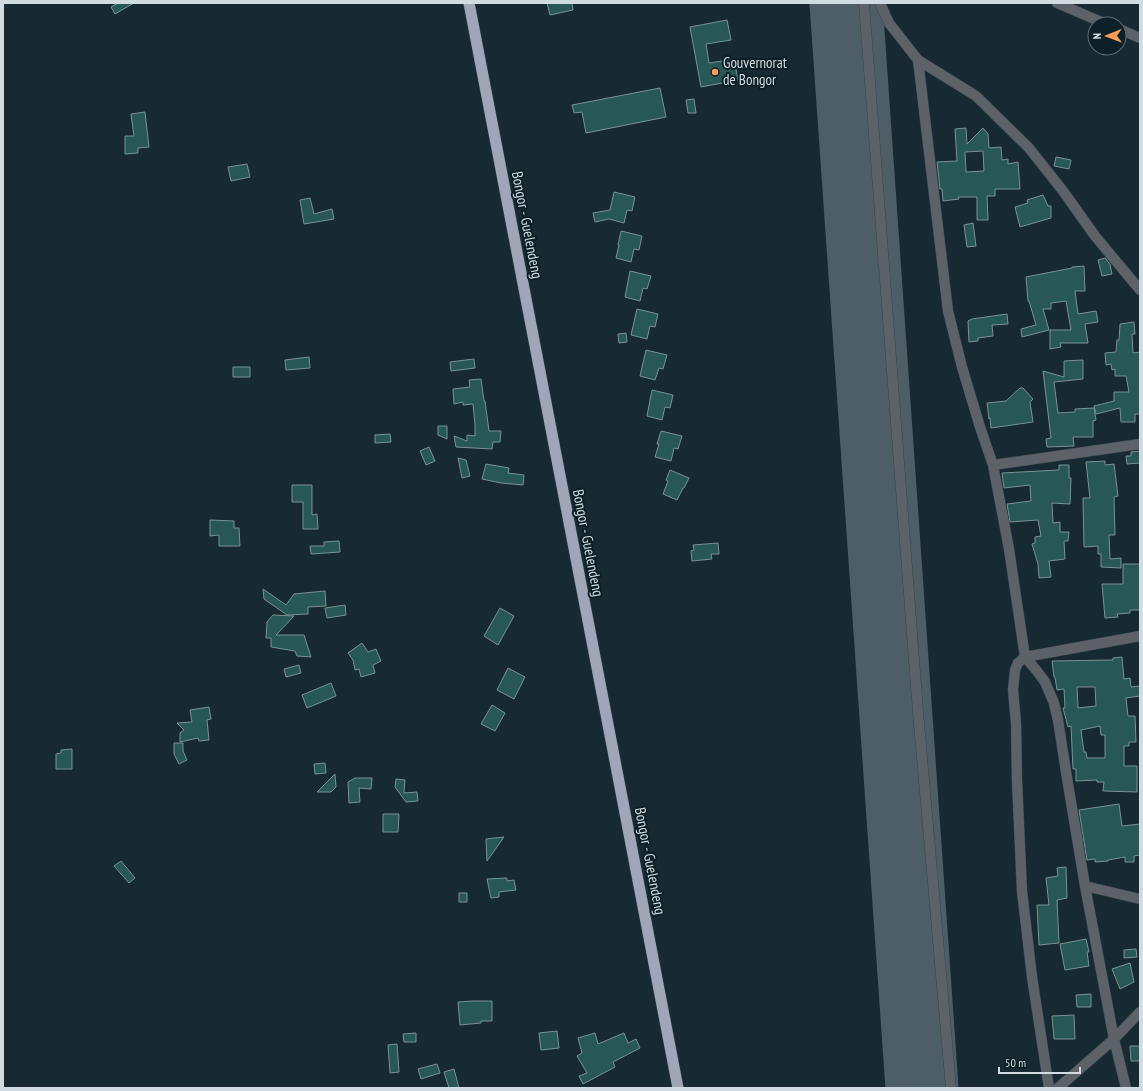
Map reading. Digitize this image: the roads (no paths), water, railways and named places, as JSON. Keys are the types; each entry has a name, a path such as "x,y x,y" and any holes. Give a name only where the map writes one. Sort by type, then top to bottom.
{"highway":[{"name":"Bongor - Guelendeng","path":"469,3 678,1088"}],"street":[{"path":"864,3 917,696 952,1088"},
{"path":"880,3 889,23 918,60 976,96 1029,148 1063,190 1095,236 1140,290"},
{"path":"1057,3 1087,16"},
{"path":"1127,33 1140,38"},
{"path":"918,60 948,311 962,367 993,465 1009,549 1025,657 1045,682 1054,703 1058,720 1066,778 1085,886 1114,1039 1126,1088"},
{"path":"993,465 1140,444"},
{"path":"1049,1088 1032,977 1022,891 1016,723 1013,690 1015,670 1018,663 1025,657 1140,636"},
{"path":"1085,886 1140,899"},
{"path":"1058,1088 1114,1039 1140,1012"}],"place":[{"name":"Gouvernorat de Bongor","path":"715,72"}]}
